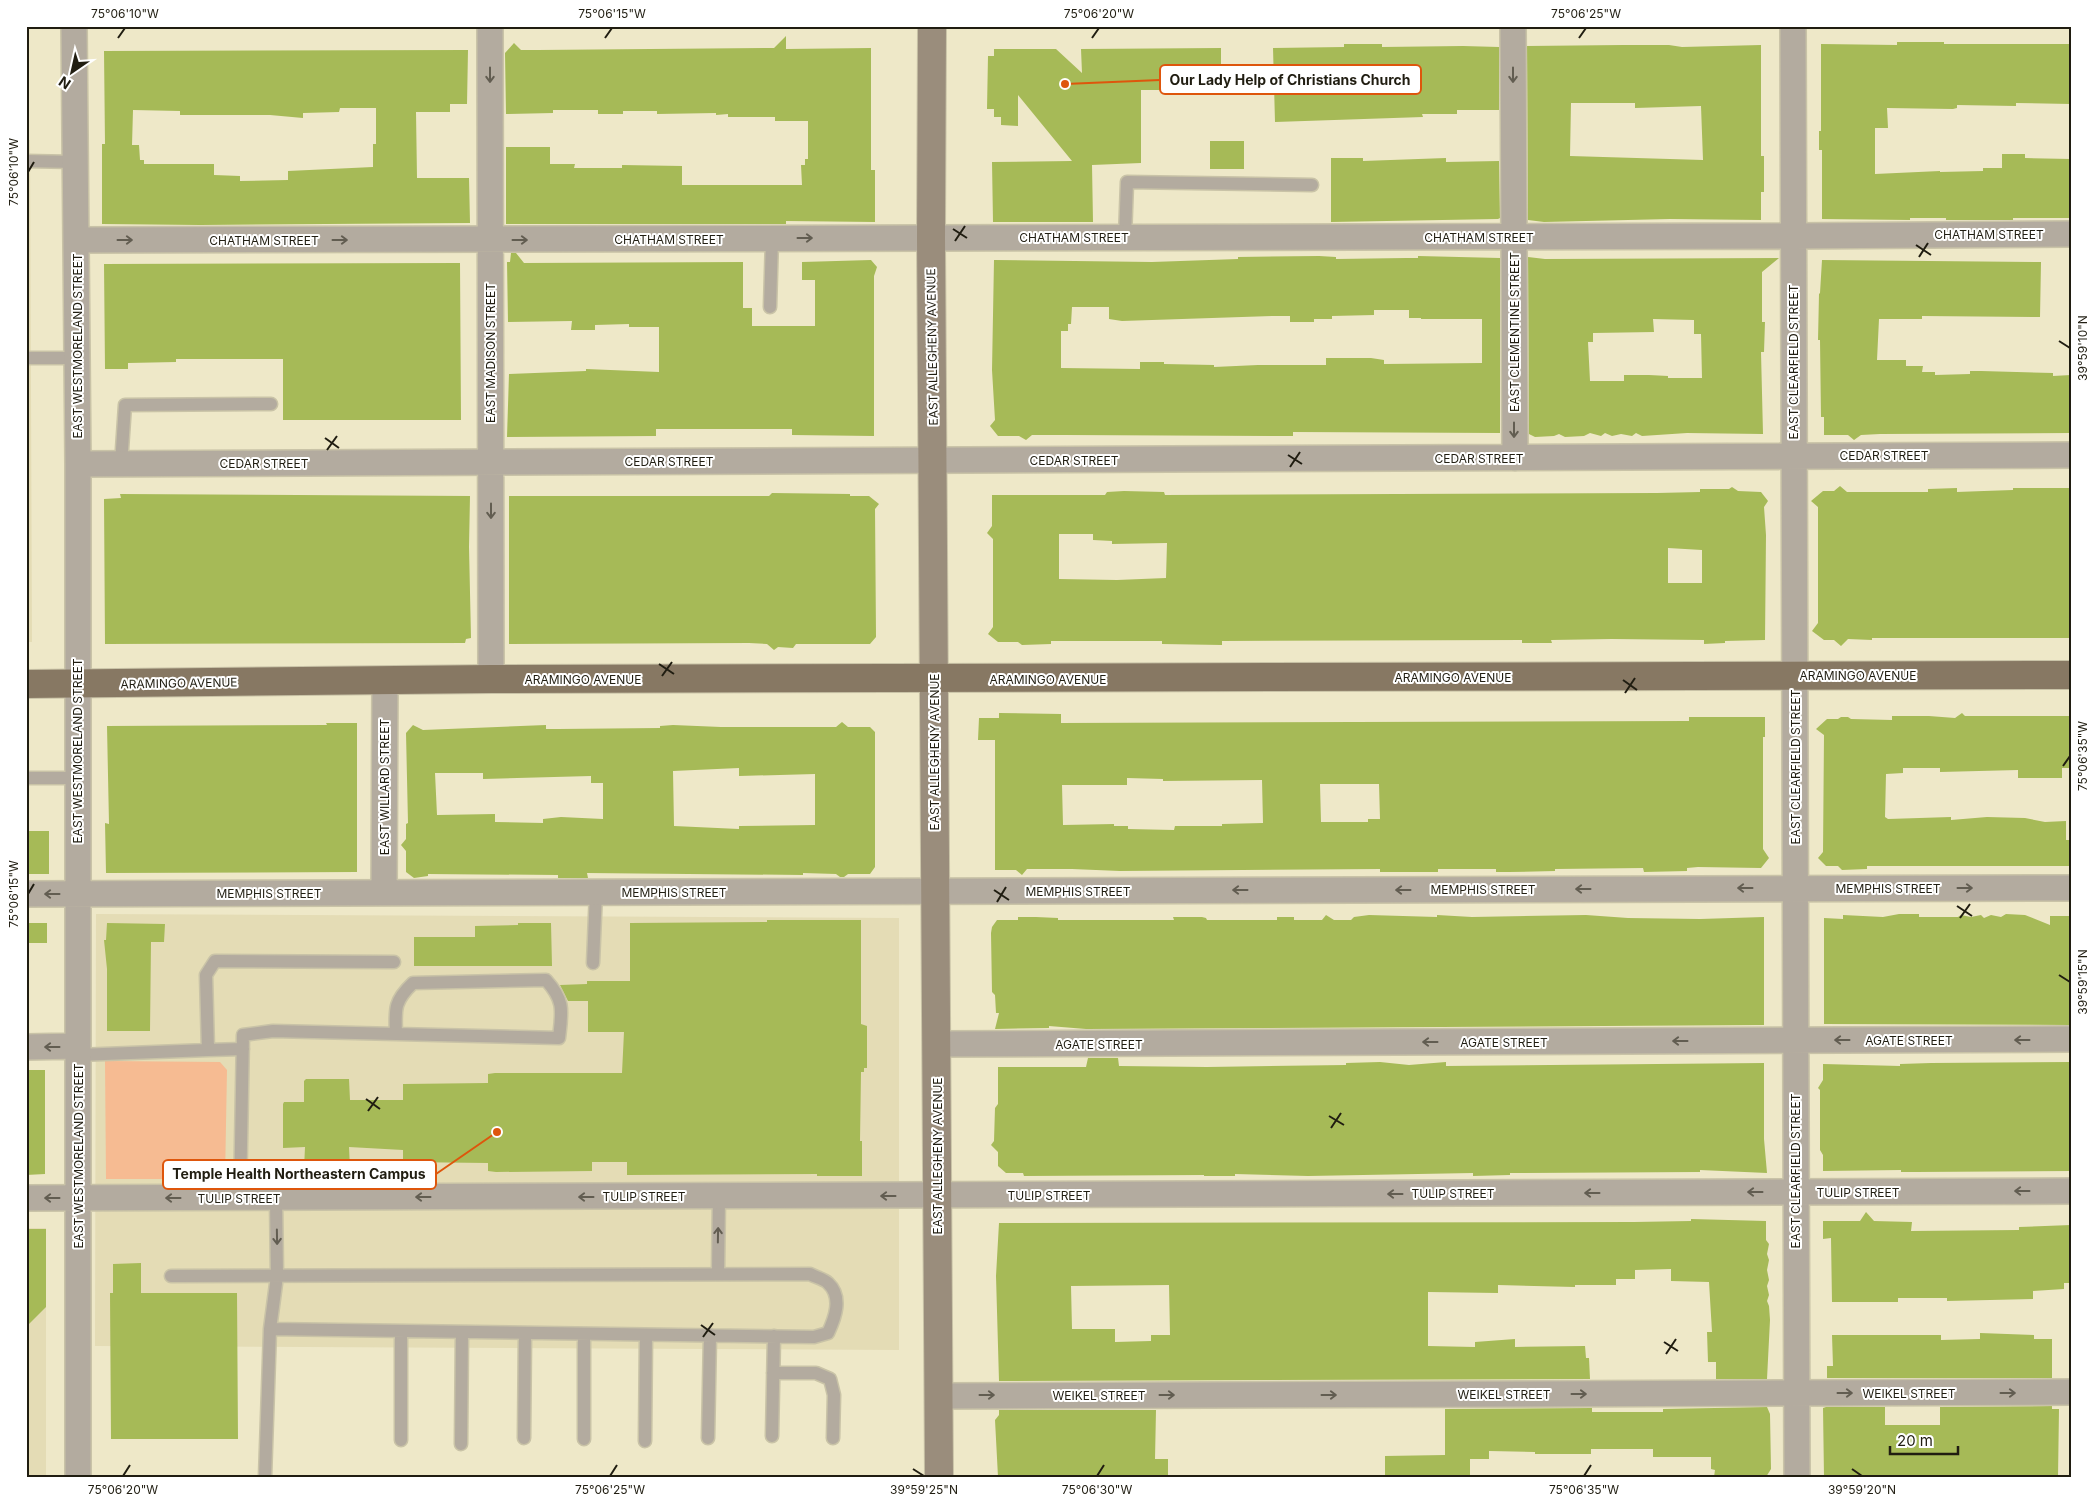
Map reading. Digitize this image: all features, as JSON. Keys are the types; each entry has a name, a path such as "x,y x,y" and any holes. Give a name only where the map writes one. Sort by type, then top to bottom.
{"main road":[{"name":"EAST ALLEGHENY AVENUE","path":"932,26 933,680 939,1477"},
{"name":"ARAMINGO AVENUE","path":"26,684 385,680 933,680 2071,675"}],"street":[{"name":"EAST WESTMORELAND STREET","path":"74,26 78,464 76,684 78,1477"},
{"name":"EAST MADISON STREET","path":"490,26 491,680"},
{"name":"EAST CLEMENTINE STREET","path":"1513,26 1515,458"},
{"name":"EAST CLEARFIELD STREET","path":"1793,26 1796,1477"},
{"name":"CHATHAM STREET","path":"77,240 2071,234"},
{"name":"CEDAR STREET","path":"78,464 2071,455"},
{"name":"EAST WILLARD STREET","path":"384,893 385,680"},
{"name":"MEMPHIS STREET","path":"26,894 2071,888"},
{"name":"AGATE STREET","path":"937,1044 2071,1040"},
{"path":"26,1047 78,1051"},
{"name":"TULIP STREET","path":"26,1198 2071,1191"},
{"name":"WEIKEL STREET","path":"938,1396 2071,1392"}],"lane":[{"path":"26,161 76,162"},
{"path":"1125,237 1127,182 1312,186"},
{"path":"770,306 772,238"},
{"path":"26,358 77,358"},
{"path":"121,464 125,405 271,404"},
{"path":"26,778 77,778"},
{"path":"593,963 596,892"},
{"path":"208,1050 206,975 215,962 394,962"},
{"path":"240,1198 243,1035 273,1032 559,1038 563,1006 557,992 546,980 413,983 401,994 395,1011 396,1034"},
{"path":"78,1051 243,1049"},
{"path":"718,1274 719,1196"},
{"path":"265,1477 270,1329 277,1276 276,1198"},
{"path":"171,1276 810,1274 828,1283 836,1295 836,1317 828,1333 814,1337 270,1329"},
{"path":"401,1332 401,1440"},
{"path":"462,1332 462,1444"},
{"path":"524,1333 524,1438"},
{"path":"584,1334 584,1440"},
{"path":"645,1441 646,1335"},
{"path":"708,1438 710,1335"},
{"path":"772,1436 774,1336"},
{"path":"773,1373 816,1373 830,1379 834,1395 833,1438"}],"shaded area":[{"path":"26,140 30,140 32,642 26,642"},
{"path":"96,914 899,918 899,1350 95,1346"},
{"path":"105,1061 220,1062 227,1070 225,1179 106,1179"},
{"path":"26,1228 46,1228 46,1477 26,1477"}],"building":[{"path":"786,36 786,49 871,48 871,170 875,170 875,222 786,221 786,224 506,224 506,147 550,147 550,164 575,164 574,168 622,168 622,165 682,166 682,185 802,185 801,165 805,165 805,159 808,159 808,121 775,121 775,117 728,117 728,114 716,115 716,113 657,114 657,111 623,111 623,114 598,114 598,110 553,110 553,113 506,114 505,53 514,43 521,50 774,48"},
{"path":"1897,42 2071,44 2071,104 2016,103 2016,106 1957,105 1957,108 1953,109 1887,108 1888,128 1875,128 1875,174 1983,171 1983,168 2002,168 2002,154 2025,154 2025,158 2071,159 2071,218 2013,218 2013,220 1946,220 1946,218 1910,218 1910,220 1822,219 1822,150 1819,150 1819,131 1821,131 1821,44 1897,45"},
{"path":"1344,44 1382,44 1382,47 1499,47 1499,110 1457,110 1457,114 1422,114 1423,117 1275,122 1273,48 1344,47"},
{"path":"1669,45 1682,47 1761,45 1761,156 1764,156 1764,192 1761,192 1761,220 1670,219 1544,222 1528,220 1527,46","holes":["1571,103 1635,103 1635,108 1701,106 1703,160 1570,156"]},
{"path":"1221,48 1221,90 1141,90 1141,163 1092,165 1093,222 993,222 992,162 1072,161 1018,95 1018,126 1001,125 1001,117 994,117 994,109 987,109 988,56 994,56 994,49 1056,49 1082,73 1081,49"},
{"path":"468,50 467,104 450,104 450,112 416,112 417,178 469,178 470,223 102,224 102,144 105,144 104,51","holes":["340,108 376,108 376,144 373,144 373,167 288,171 288,180 240,181 240,176 214,175 214,164 144,164 144,160 140,160 139,145 132,145 133,110 180,111 180,115 270,115 303,118 303,113 339,112"]},
{"path":"1210,141 1244,141 1244,169 1210,169"},
{"path":"1331,158 1363,158 1363,161 1446,158 1446,162 1499,161 1500,218 1331,222"},
{"path":"511,253 516,253 524,263 743,262 743,308 752,308 752,326 815,326 815,280 802,280 802,262 871,260 877,267 874,276 874,436 792,435 792,429 656,429 656,436 507,437 509,374 586,371 586,369 659,372 659,327 629,327 629,324 595,325 595,330 571,330 572,321 508,322 507,262 510,262"},
{"path":"1319,256 1336,257 1336,259 1418,258 1418,256 1500,258 1500,433 1293,432 1293,436 1032,435 1026,440 1019,436 998,436 990,426 995,420 992,370 994,260 1152,262 1238,259 1238,257","holes":["1072,307 1109,307 1109,319 1122,321 1290,316 1290,322 1314,322 1314,319 1332,319 1332,316 1374,315 1374,310 1409,310 1409,318 1482,319 1482,363 1384,364 1384,360 1371,358 1326,358 1326,365 1214,367 1214,365 1140,362 1140,369 1061,368 1061,331 1068,331 1068,324 1071,324"]},
{"path":"1528,257 1545,259 1779,258 1762,272 1762,322 1765,322 1764,352 1761,352 1763,434 1687,433 1642,436 1636,433 1632,436 1621,434 1612,436 1605,433 1601,436 1590,433 1584,436 1565,437 1559,434 1535,437 1529,434","holes":["1653,319 1694,320 1694,334 1701,334 1702,378 1624,375 1624,381 1590,381 1588,342 1593,342 1593,333 1654,332"]},
{"path":"1822,260 2041,262 2040,317 1922,316 1922,319 1879,319 1877,360 1906,360 1906,366 1923,366 1922,372 1935,372 1935,375 1970,374 1970,371 1981,371 2053,373 2053,376 2071,375 2071,433 1880,434 1861,435 1854,440 1848,435 1824,435 1824,417 1821,417 1820,340 1818,340"},
{"path":"460,263 461,420 283,420 283,359 176,359 176,362 128,363 128,369 105,369 104,264"},
{"path":"1840,486 1847,492 1928,492 1928,489 1957,488 1957,492 2013,490 2013,488 2071,488 2071,638 1872,638 1872,640 1848,639 1841,646 1834,640 1824,640 1812,631 1818,623 1818,507 1811,501 1823,491 1834,491"},
{"path":"1732,487 1738,491 1761,492 1768,501 1764,507 1766,535 1765,640 1725,641 1725,643 1704,644 1704,640 1612,639 1551,640 1552,643 1522,643 1522,640 1222,641 1222,645 1162,644 1162,641 1051,641 1051,644 1022,645 1018,642 998,642 988,634 993,627 993,539 987,533 992,526 992,495 1105,495 1107,492 1124,491 1164,492 1165,495 1657,493 1700,492 1700,489 1729,489","holes":["1059,534 1093,534 1093,540 1112,541 1112,544 1167,543 1166,578 1117,580 1059,579","1668,548 1702,550 1702,583 1668,583"]},
{"path":"772,493 850,494 850,496 869,496 879,504 875,509 876,637 870,644 796,644 793,648 778,647 774,650 767,644 749,643 509,644 509,496 769,496"},
{"path":"120,494 470,496 471,638 466,639 465,643 105,644 104,499 121,498"},
{"path":"999,713 1061,714 1061,723 1689,721 1689,717 1765,717 1765,737 1763,737 1763,849 1769,858 1761,868 1698,867 1687,868 1687,871 1644,872 1643,868 1555,869 1555,871 1509,872 1496,872 1496,869 1380,872 1380,869 1120,871 1027,869 1022,875 1016,870 995,870 995,740 978,740 979,718 999,718","holes":["1127,778 1163,779 1163,781 1262,780 1263,823 1222,824 1222,826 1175,826 1174,830 1128,829 1128,826 1114,826 1114,824 1063,825 1062,785 1127,785","1320,784 1379,784 1380,819 1368,819 1368,822 1321,822"]},
{"path":"1962,713 1965,716 2071,716 2071,768 2062,768 2062,778 2018,778 2018,770 1940,772 1940,768 1903,768 1903,773 1886,774 1885,817 1888,819 1951,817 1951,820 1987,817 2025,818 2045,822 2066,821 2066,840 2071,840 2071,866 1867,866 1867,869 1842,870 1838,866 1826,866 1818,858 1823,852 1824,735 1816,729 1827,719 1838,719 1841,717 1892,720 1892,716 1955,718"},
{"path":"842,722 848,727 870,727 875,732 875,867 870,874 848,874 840,877 836,874 803,873 803,875 587,873 588,878 558,878 558,875 428,874 428,876 414,878 406,872 406,851 401,845 406,839 406,824 408,823 406,733 413,725 423,730 546,725 546,729 660,728 660,726 673,725 836,727","holes":["739,768 739,776 815,774 815,825 739,826 739,829 674,826 673,771","435,773 483,773 483,779 591,776 591,783 603,783 603,819 561,817 543,819 543,823 495,822 495,814 437,815"]},
{"path":"326,723 357,723 357,872 106,873 105,823 109,824 107,726 327,725"},
{"path":"26,831 49,831 49,874 26,874"},
{"path":"1899,914 1919,914 1919,917 1958,917 1961,915 1971,917 1981,915 1984,918 1991,915 2001,917 2006,914 2025,915 2050,925 2050,916 2071,916 2071,1025 1824,1024 1824,918 1843,919 1843,915 1883,917"},
{"path":"1326,915 1334,920 1351,920 1354,917 1369,915 1472,917 1586,915 1628,918 1700,919 1764,917 1764,1025 1086,1029 1049,1026 1049,1028 995,1029 999,1013 996,1013 995,995 992,992 991,933 992,927 997,920 1018,920 1018,917 1058,918 1058,920 1174,920 1173,917 1202,917 1207,920 1277,920 1277,917 1294,917 1294,920 1322,920"},
{"path":"767,920 861,920 861,1024 867,1026 867,1068 864,1068 864,1072 861,1072 860,1141 862,1141 862,1176 817,1176 817,1174 627,1175 627,1162 592,1162 592,1171 496,1172 488,1171 488,1163 403,1162 403,1150 349,1147 350,1169 304,1169 305,1147 283,1148 283,1104 284,1102 304,1102 304,1081 306,1079 349,1079 350,1100 403,1100 403,1084 488,1083 488,1074 495,1073 622,1073 624,1032 588,1032 588,1001 568,1001 560,985 587,984 587,981 630,981 630,923 767,922"},
{"path":"26,923 47,923 47,943 26,943"},
{"path":"107,923 165,924 164,942 151,942 150,1031 107,1031 107,969 104,940 106,940"},
{"path":"518,923 551,923 552,966 414,966 414,937 475,937 475,926 518,925"},
{"path":"1088,1058 1118,1058 1119,1066 1207,1067 1346,1065 1346,1063 1380,1062 1409,1065 1446,1062 1446,1066 1764,1063 1764,1139 1767,1173 1700,1170 1700,1172 1510,1173 1510,1175 1473,1176 1473,1173 1308,1176 1235,1174 1235,1176 1024,1176 1023,1173 1006,1173 998,1166 998,1152 991,1145 994,1141 995,1108 998,1104 998,1067 1086,1067"},
{"path":"2071,1062 2071,1171 1823,1171 1823,1155 1820,1150 1820,1090 1818,1088 1823,1080 1823,1064 1900,1066 1900,1064 1931,1063"},
{"path":"26,1070 45,1070 45,1174 26,1175"},
{"path":"1866,1212 1874,1221 1912,1222 1911,1231 2019,1230 2019,1227 2071,1225 2071,1283 2064,1283 2064,1289 2033,1291 2033,1299 1947,1301 1947,1298 1898,1298 1898,1302 1832,1302 1831,1238 1823,1239 1823,1221 1860,1221"},
{"path":"1691,1219 1766,1221 1766,1240 1769,1244 1767,1270 1769,1280 1767,1286 1769,1295 1767,1301 1770,1320 1767,1379 1716,1379 1716,1362 1708,1362 1707,1332 1712,1332 1709,1282 1671,1281 1671,1269 1635,1270 1635,1279 1616,1279 1616,1285 1575,1285 1575,1287 1498,1285 1498,1293 1428,1292 1428,1346 1475,1347 1475,1342 1515,1339 1515,1347 1585,1346 1586,1358 1589,1358 1590,1379 999,1381 996,1276 999,1223 1691,1221","holes":["1169,1285 1170,1335 1151,1335 1151,1341 1115,1342 1115,1329 1072,1329 1071,1286"]},
{"path":"26,1229 46,1229 46,1307 26,1327"},
{"path":"141,1263 141,1293 237,1293 238,1439 111,1439 110,1293 113,1293 113,1264"},
{"path":"1980,1333 2034,1335 2034,1339 2052,1339 2052,1378 1827,1378 1827,1366 1833,1366 1832,1335 1941,1335 1941,1340 1980,1339"},
{"path":"2052,1406 2052,1409 2059,1409 2058,1477 1824,1477 1823,1408 1826,1407 1885,1407 1885,1425 1940,1425 1940,1407"},
{"path":"1767,1407 1770,1414 1771,1469 1766,1477 1714,1477 1715,1470 1711,1469 1711,1457 1653,1457 1653,1449 1591,1449 1591,1454 1535,1454 1535,1452 1489,1451 1489,1459 1470,1459 1470,1477 1385,1477 1385,1456 1445,1455 1445,1409 1592,1408 1592,1412 1663,1412 1663,1409"},
{"path":"999,1410 1156,1410 1155,1459 1168,1459 1168,1477 998,1477 995,1420 999,1415"}],"place":[{"name":"Our Lady Help of Christians Church","path":"1065,84"},
{"name":"Temple Health Northeastern Campus","path":"497,1132"}]}
